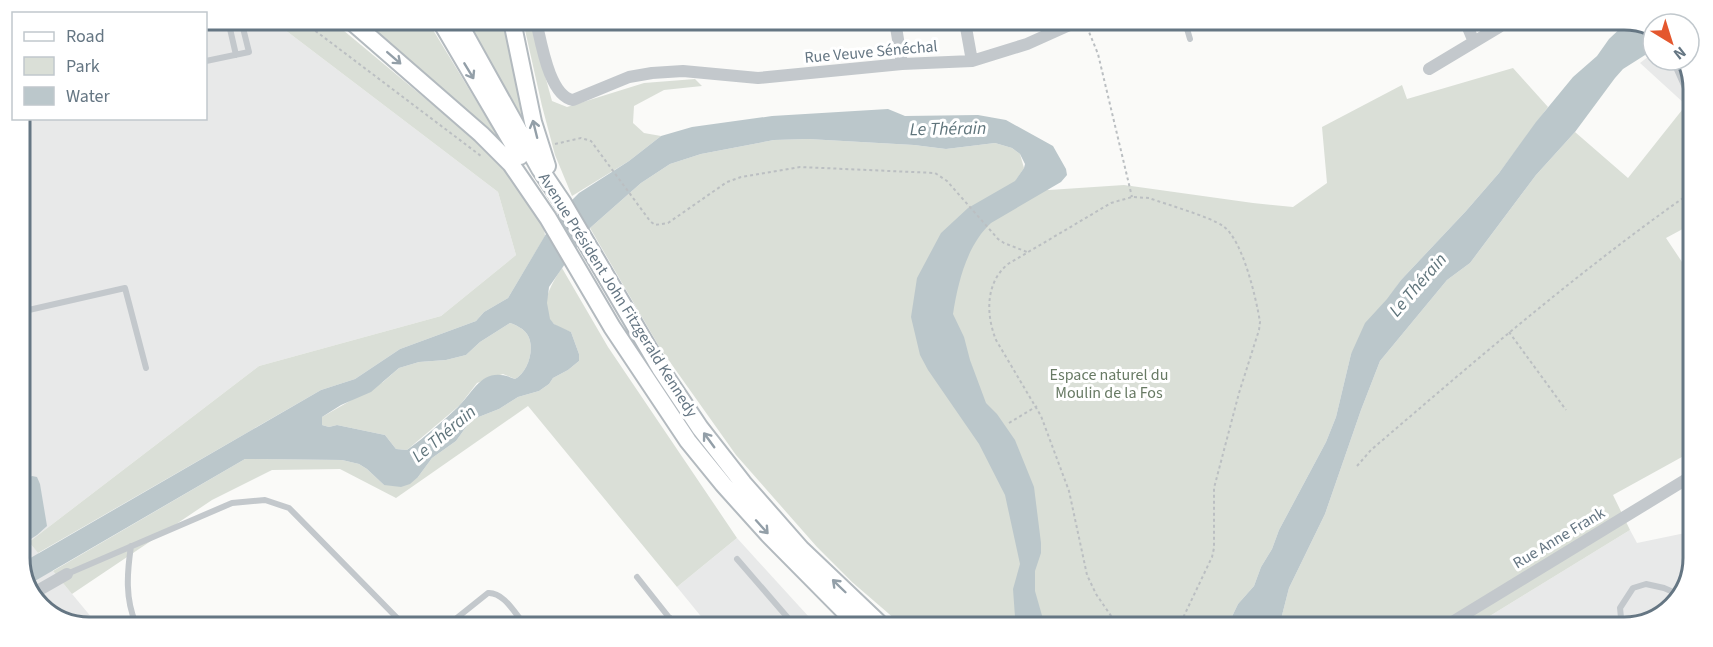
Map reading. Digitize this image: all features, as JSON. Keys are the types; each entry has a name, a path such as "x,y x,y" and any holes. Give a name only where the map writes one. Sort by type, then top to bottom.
{"main road":[{"path":"361,30 493,145 554,210"},
{"name":"Avenue Président John Fitzgerald Kennedy","path":"446,30 577,249 648,381 688,441 723,484 794,561 850,617"},
{"name":"Avenue Président John Fitzgerald Kennedy","path":"463,30 540,169 554,210"},
{"path":"514,30 554,210"},
{"name":"Avenue Président John Fitzgerald Kennedy","path":"577,249 730,467 801,549 873,617"}],"street":[{"name":"Rue Veuve Sénéchal","path":"538,30 553,82 561,94 568,99 578,100 620,81 652,73 683,71 747,78 972,60 1027,44 1058,30"},
{"path":"896,30 902,64"},
{"path":"966,30 972,60"},
{"path":"1469,30 1474,42"},
{"path":"1429,69 1494,30"},
{"name":"Rue Anne Frank","path":"1460,617 1683,481"},
{"path":"39,590 67,574"}],"lane":[{"path":"230,30 236,55"},
{"path":"207,62 249,52 244,30"},
{"path":"1187,30 1190,39"},
{"path":"30,310 125,288 146,368"},
{"path":"67,574 232,503 266,500 289,508 396,617"},
{"path":"131,546 127,575 133,617"},
{"path":"737,559 787,617"},
{"path":"637,577 669,617"},
{"path":"1621,617 1620,608 1633,588 1646,584 1672,592"},
{"path":"458,617 488,593 494,593 502,597 518,617"}],"path":[{"path":"314,30 482,157"},
{"path":"1088,30 1098,54 1132,197"},
{"path":"540,147 586,138 594,144 650,221 659,226 668,223 734,179 800,167 821,166 935,173 943,177 992,234 1004,243 1027,252"},
{"path":"1113,617 1096,594 1088,575 1069,490 1037,406 996,340 992,328 989,301 996,276 1008,264 1111,203 1132,197 1149,198 1225,227 1235,240 1242,255 1260,322 1214,488 1212,557 1183,617"},
{"path":"1357,466 1371,450 1509,332 1626,239 1683,198"},
{"path":"1509,332 1566,410"},
{"path":"1009,423 1037,406"}],"shaded area":[{"path":"207,30 285,30 498,192 516,255 441,316 259,366 30,541 30,120 207,120"},
{"path":"1650,72 1681,72 1683,102"},
{"path":"1630,530 1637,543 1683,533 1683,558 1677,584 1666,600 1643,614 1624,617 1488,617"},
{"path":"737,538 809,617 701,617 677,587"},
{"path":"30,543 91,617 77,616 63,611 42,594 31,570"}],"green space":[{"path":"285,30 343,30 498,161 544,226 545,236 508,298 484,312 476,321 400,349 355,379 321,390 38,553 30,543 259,366 441,316 516,255 498,192"},
{"path":"371,30 433,30 500,140 497,142"},
{"path":"473,30 509,30 531,133"},
{"path":"525,30 532,30 552,101 567,107 644,83 695,79 702,86 664,90 634,106 633,123 644,133 661,136 629,161 572,196 555,155"},
{"name":"Espace naturel du Moulin de la Fos","path":"1513,68 1548,107 1499,173 1401,280 1351,354 1336,417 1326,442 1279,530 1254,586 1238,604 1232,617 893,617 852,582 817,547 736,455 660,348 590,228 641,183 670,164 701,154 774,140 808,139 946,149 995,143 1012,148 1020,154 1024,168 1016,180 1049,190 1124,185 1293,207 1327,183 1322,127 1402,85 1407,99"},
{"path":"1683,109 1683,229 1666,238 1683,264 1683,456 1613,495 1630,530 1488,617 1282,617 1289,588 1325,514 1380,361 1447,280 1470,263 1536,175 1575,132 1628,178"},
{"path":"562,268 608,347 737,538 677,587 528,406 396,498 340,469 272,470 212,500 72,594 53,571 245,459 342,460 359,464 384,485 418,477 432,458 456,441 471,420 499,409 518,397 539,391 553,378 579,361 579,354 571,332 553,323 546,310 548,295"},
{"path":"510,323 524,330 530,339 531,352 527,366 520,376 515,379 503,374 477,383 460,405 407,450 396,449 385,435 337,425 329,427 322,425 322,417 383,382 399,368 419,362 446,360 466,355 480,342"}],"water":[{"name":"Le Thérain","path":"1619,30 1641,33 1641,58 1623,69 1615,78 1575,132 1536,175 1470,263 1447,280 1380,361 1325,514 1289,588 1282,617 1232,617 1238,604 1254,586 1279,530 1326,442 1336,417 1351,354 1365,323 1499,173 1536,122 1573,77 1597,56"},
{"name":"Le Thérain","path":"888,109 905,116 978,115 1006,120 1053,146 1067,175 1061,182 991,223 983,232 965,265 953,314 964,337 986,403 997,414 1015,440 1034,487 1041,543 1041,553 1035,571 1035,591 1042,617 1015,617 1013,589 1020,564 1005,495 979,444 920,355 911,317 917,278 941,233 968,208 1015,181 1024,168 1025,164 1020,154 1012,148 995,143 946,149 808,139 774,140 701,154 670,164 641,183 590,228 549,287 547,303 550,319 554,324 571,332 579,354 579,361 553,378 539,391 518,397 499,409 471,420 456,441 432,458 410,484 401,487 384,485 359,464 342,460 245,459 35,581 30,558 321,390 355,379 400,349 476,321 484,312 508,298 556,217 579,193 629,161 661,136 692,127 772,116","holes":["510,323 520,327 530,339 531,346 527,366 520,376 515,379 495,375 481,381 452,413 407,450 396,449 385,435 337,425 329,427 322,425 322,417 341,405 371,392 399,368 419,362 446,360 466,355 480,342"]},
{"path":"30,477 37,477 40,484 47,526 30,540"}]}
